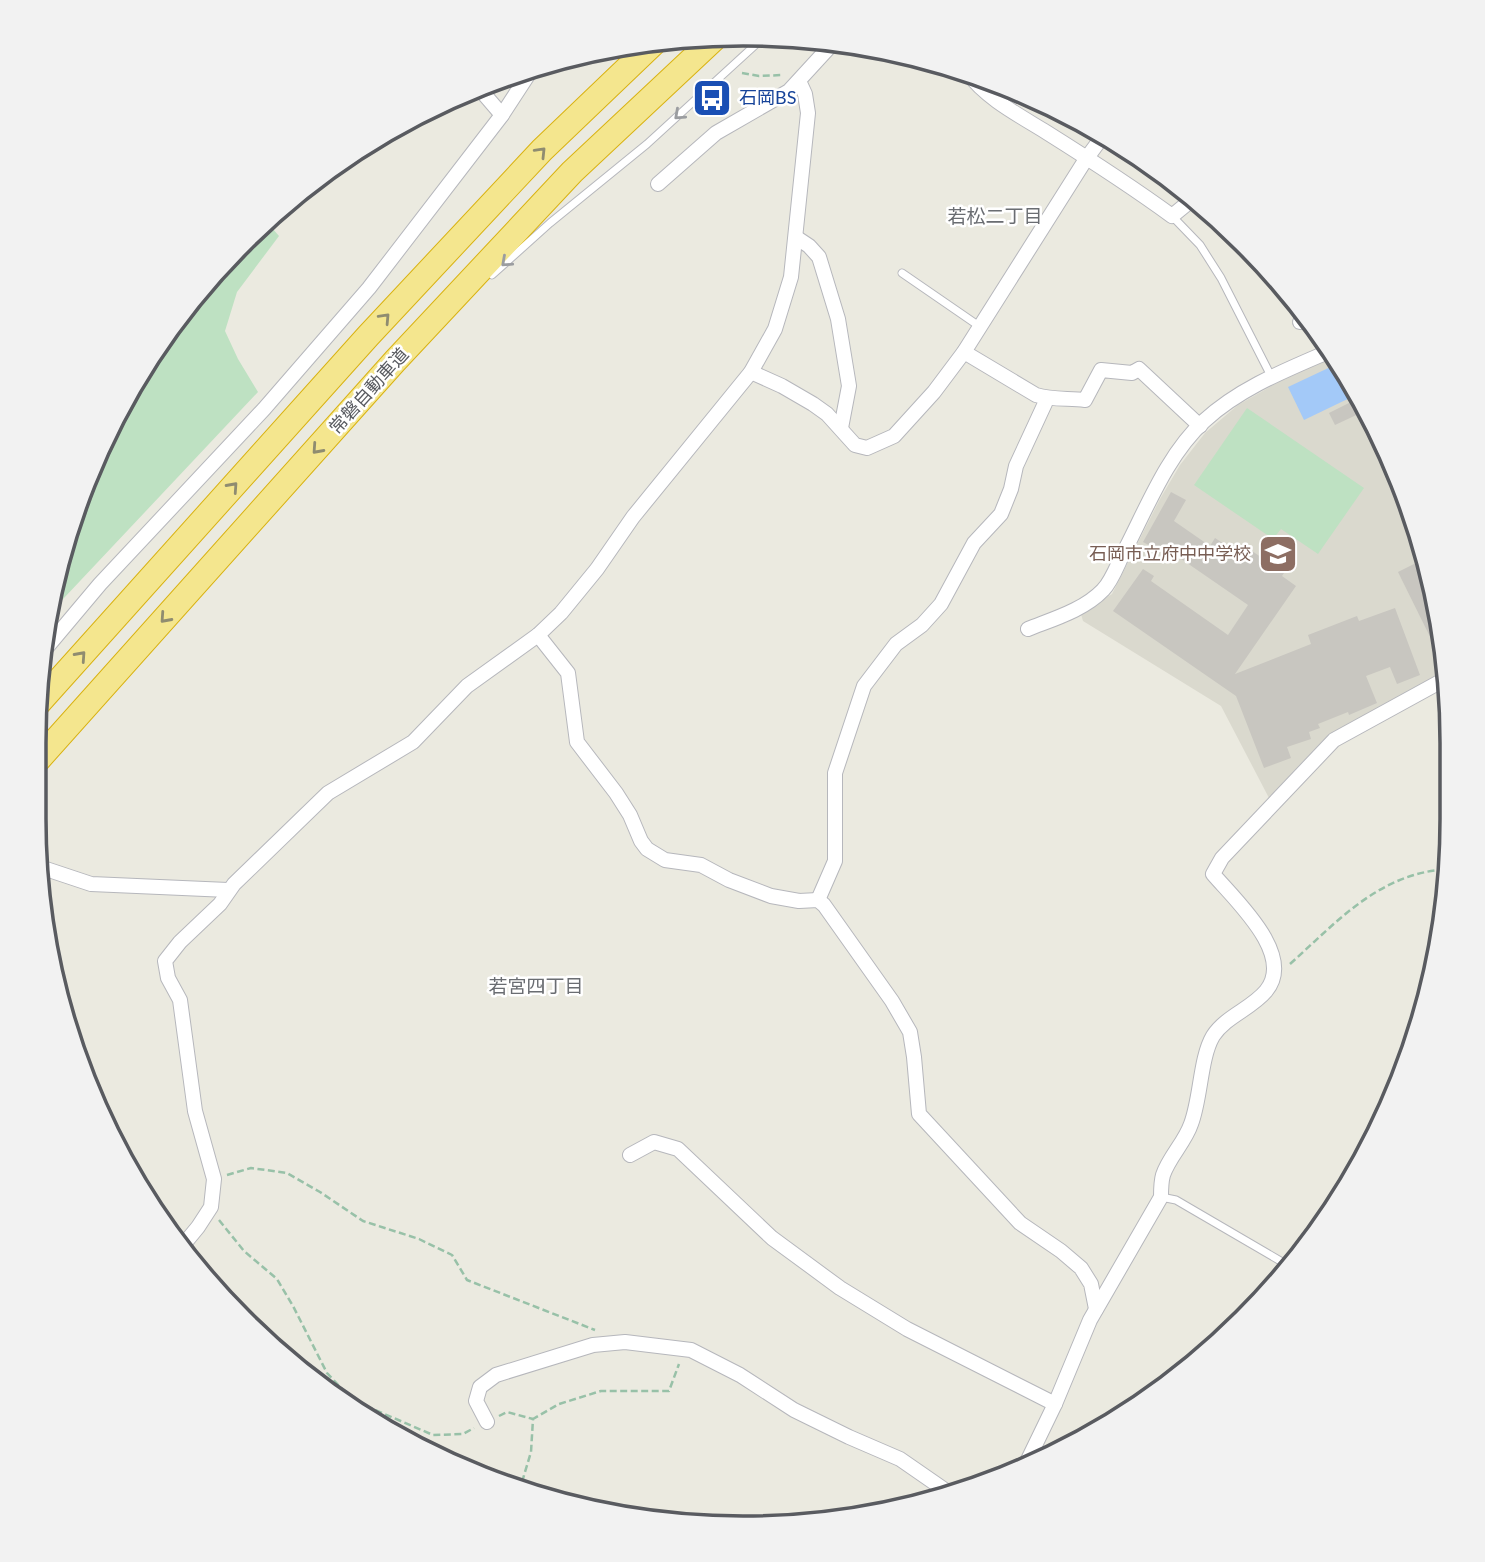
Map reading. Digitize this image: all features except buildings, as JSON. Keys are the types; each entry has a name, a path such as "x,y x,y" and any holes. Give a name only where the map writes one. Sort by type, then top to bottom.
{"highway":[{"name":"常磐自動車道","path":"46,751 395,361 572,172 706,47"},
{"name":"常磐自動車道","path":"47,693 368,336 542,149 644,52"}],"street":[{"path":"658,184 716,133 789,91 826,50"},
{"path":"53,639 100,583 264,409 369,288 502,115 525,80"},
{"path":"187,1240 211,1207 214,1180 195,1111 180,1000 168,978 164,961 220,904 228,890 328,793 413,742 467,686 538,635 580,591 633,517 751,372 775,329 791,277 808,113 805,94 799,81"},
{"path":"982,88 1172,216 1186,205"},
{"path":"485,95 502,115"},
{"path":"751,372 813,404 862,448 894,436 934,393 964,352 1098,143"},
{"path":"796,238 809,246 819,257 838,319 849,386 841,428"},
{"path":"964,352 1046,399 1063,397 1085,400 1101,370 1132,373 1139,369 1200,426"},
{"path":"1028,629 1080,607 1105,589 1154,491 1180,449 1200,426 1231,400 1271,376 1322,355"},
{"path":"817,900 835,861 835,773 864,685 896,643 922,625 940,604 974,543 1001,514 1016,467 1046,399"},
{"path":"538,635 568,673 577,742 616,793 630,815 641,841 648,849 666,860 701,866 771,896 799,901 817,900 824,905 892,1001 910,1032 919,1114 1020,1223 1081,1268 1091,1284 1096,1309"},
{"path":"1031,1454 1096,1309 1161,1197 1163,1175 1191,1126 1211,1041 1230,1017 1266,991 1274,974 1264,934 1213,874 1216,866 1334,740 1437,684"},
{"path":"47,869 91,884 228,890"},
{"path":"630,1155 654,1142 678,1149 772,1238 840,1288 907,1329 1055,1404"},
{"path":"487,1422 476,1401 480,1387 496,1375 593,1345 625,1342 691,1350 740,1376 794,1410 900,1459 941,1488"}],"lane":[{"path":"485,280 647,144 754,46"},
{"path":"579,115 633,54"},
{"path":"1172,216 1200,245 1221,278 1271,376"},
{"path":"902,273 980,327"},
{"path":"395,361 465,298"},
{"path":"1161,1197 1176,1200 1281,1261"}],"path":[{"path":"741,73 774,77 777,74 799,81"},
{"path":"1273,969 1289,965 1366,896 1423,871 1438,870"},
{"path":"214,1180 251,1168 287,1173 363,1222 419,1239 452,1255 467,1280 625,1342"},
{"path":"211,1207 244,1251 277,1279 327,1373 343,1390"},
{"path":"368,1407 433,1435 463,1434 507,1412 533,1419 559,1404 601,1391 669,1391 679,1362 689,1366"},
{"path":"522,1481 531,1452 533,1419"}],"shaded area":[{"name":"石岡市立府中中学校","path":"1325,360 1368,434 1403,518 1416,562 1434,652 1436,679 1339,730 1317,747 1269,798 1221,706 1083,621 1081,614 1112,594 1160,499 1180,465 1205,433 1238,405"}],"green space":[{"path":"272,228 279,236 237,292 225,331 258,392 60,602 82,518 117,434 139,394 163,355 218,283"},
{"path":"1247,408 1364,488 1318,554 1281,529 1273,539 1194,485"}],"water":[{"path":"1330,367 1349,399 1304,420 1288,387"}],"place":[{"name":"石岡BS","path":"712,98"},
{"name":"石岡市立府中中学校","path":"1278,554"}],"district":[{"name":"若松二丁目","path":"995,216"},
{"name":"若宮四丁目","path":"536,986"}]}
